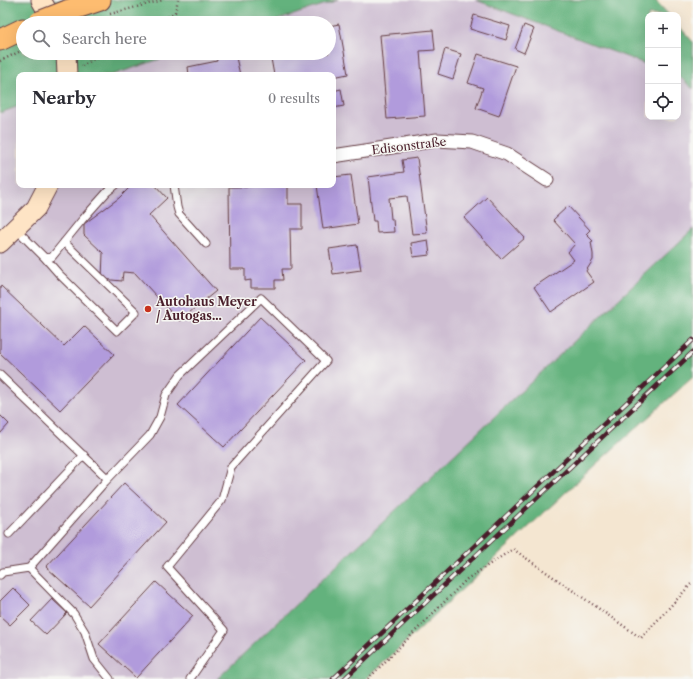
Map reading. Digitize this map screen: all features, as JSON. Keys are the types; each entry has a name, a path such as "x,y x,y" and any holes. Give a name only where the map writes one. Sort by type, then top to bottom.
{"main road":[{"path":"74,16 104,7"}],"street":[{"path":"41,0 49,14 46,16"},
{"path":"66,60 67,72"},
{"name":"Edisonstraße","path":"336,156 437,140 472,142 507,154 547,180"},
{"path":"0,243 36,208 46,188"}],"lane":[{"path":"44,257 52,257 82,220 112,188"},
{"path":"174,188 179,214 206,244"},
{"path":"15,228 117,331 136,312 64,242"},
{"path":"0,575 3,572 29,568 108,479 150,435 160,417 166,395 180,376 261,298 326,360 231,467 222,500 167,567 224,630 190,679"},
{"path":"0,375 108,479"},
{"path":"9,534 84,455"},
{"path":"29,568 74,614 85,632 94,658 110,679"}],"path":[{"path":"104,7 163,0"},
{"path":"168,16 174,12 178,0"},
{"path":"0,61 16,43"},
{"path":"72,72 92,60"},
{"path":"368,679 467,579 513,549 641,638 693,582"}],"shaded area":[{"path":"338,0 476,0 645,64 645,120 681,120 681,78 693,89 693,229 217,679 0,679 0,113 16,107 16,188 336,188 336,72 121,72 157,60 336,60 336,16 290,16"}],"green space":[{"path":"0,0 338,0 290,16 16,16 16,60 157,60 121,72 16,72 16,107 0,113"},
{"path":"476,0 655,0 666,12 645,12 645,64"},
{"path":"681,28 693,42 693,89 681,78"},
{"path":"693,229 693,377 595,465 366,679 217,679"}],"building":[{"path":"474,15 510,26 506,40 470,29"},
{"path":"339,24 348,74 336,76 336,72 273,72 271,60 336,60 336,25"},
{"path":"524,25 534,29 524,53 515,49"},
{"path":"433,30 435,50 420,51 425,116 387,119 380,35"},
{"path":"445,49 461,54 453,79 438,74"},
{"path":"478,54 516,66 499,116 476,108 483,88 468,83"},
{"path":"237,60 239,72 189,72 188,67 217,61"},
{"path":"341,89 344,106 336,107 336,90"},
{"path":"417,158 427,233 412,234 407,196 389,198 394,232 377,233 376,221 373,221 368,177 404,172 402,160"},
{"path":"351,175 358,224 323,229 317,188 336,188 336,177"},
{"path":"129,188 158,188 167,198 149,215 216,291 179,321 135,273 123,272 122,281 102,279 103,253 84,235 84,224 119,198"},
{"path":"229,188 288,188 288,204 302,204 302,229 290,229 291,269 282,269 283,280 275,280 275,288 251,288 251,280 245,281 245,269 230,269"},
{"path":"487,197 525,238 501,259 464,218"},
{"path":"568,206 590,230 586,234 593,241 591,242 593,260 586,271 594,282 551,312 534,287 574,260 568,252 575,244 553,220"},
{"path":"428,240 430,255 413,257 411,243"},
{"path":"357,245 361,270 333,274 329,249"},
{"path":"1,286 64,346 84,326 114,354 60,410 0,353"},
{"path":"260,317 306,360 224,447 178,405"},
{"path":"0,415 9,424 0,434"},
{"path":"124,483 166,522 89,606 46,567"},
{"path":"156,582 193,616 136,678 99,644"},
{"path":"13,588 30,605 10,625 0,616 0,601"},
{"path":"52,599 67,613 46,635 31,621"}],"railway":[{"path":"333,679 693,340"},
{"path":"344,679 693,352"}],"place":[{"name":"Autohaus Meyer / Autogas...","path":"148,309"}]}
